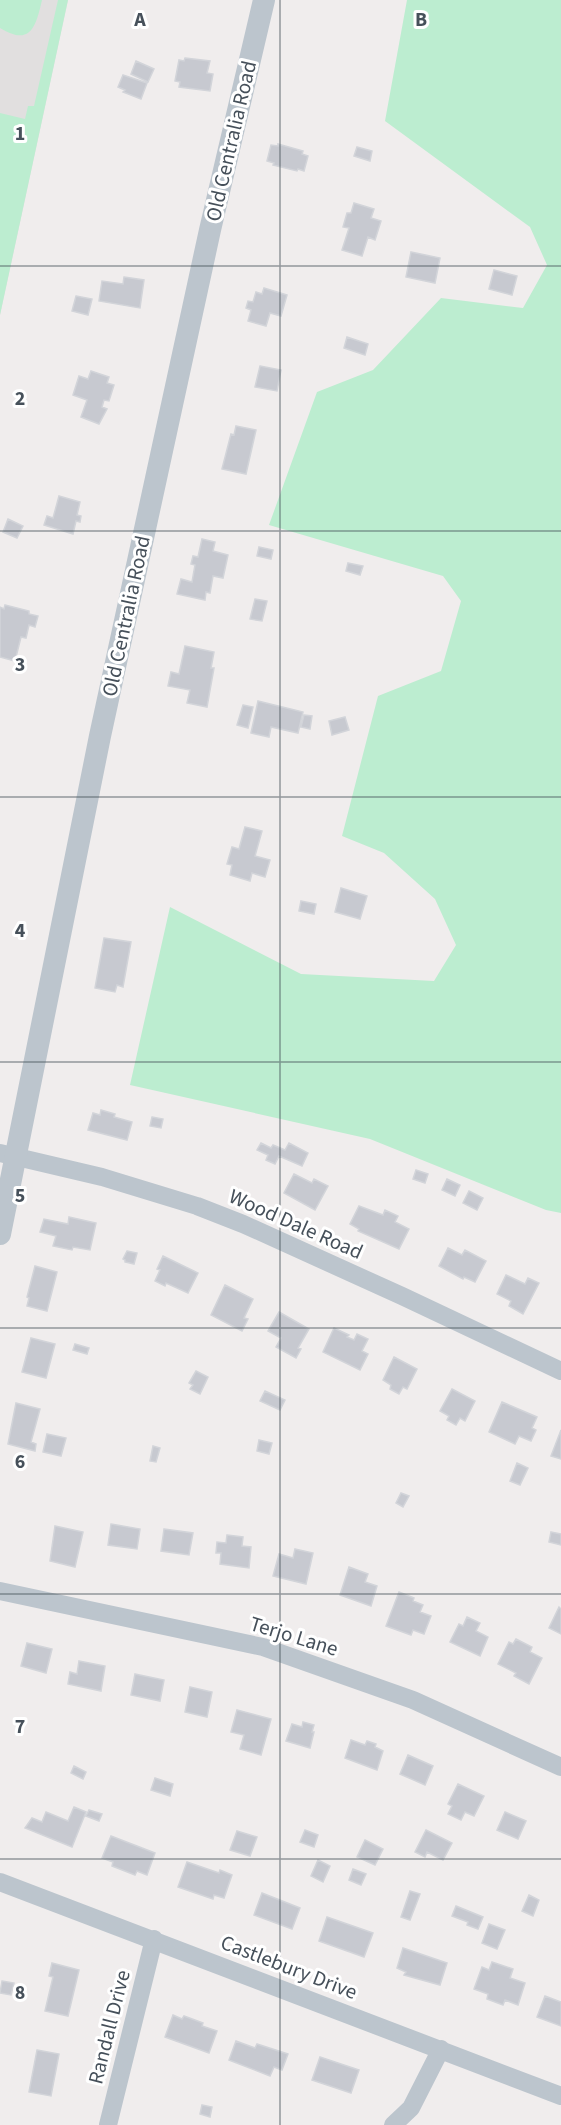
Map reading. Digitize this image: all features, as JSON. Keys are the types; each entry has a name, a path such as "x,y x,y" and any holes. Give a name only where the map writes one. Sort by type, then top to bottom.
{"street":[{"name":"Old Centralia Road","path":"0,1234 8,1155 210,230 264,0"},
{"name":"Wood Dale Road","path":"8,1155 111,1179 206,1209 402,1296 561,1371"},
{"name":"Terjo Lane","path":"0,1591 263,1647 412,1700 561,1767"},
{"name":"Castlebury Drive","path":"0,1882 561,2096"},
{"name":"Randall Drive","path":"108,2125 154,1939"},
{"path":"393,2125 411,2108 441,2049"}],"shaded area":[{"path":"0,0 68,0 0,315"}],"green space":[{"path":"0,0 42,0 37,18 30,31 19,35 0,28"},
{"path":"58,0 68,0 0,315 0,113 25,119 28,106 34,106"},
{"path":"407,0 561,0 561,1213 546,1210 370,1139 130,1085 170,907 301,974 434,981 456,945 435,899 384,853 342,836 378,696 441,671 461,601 443,576 269,525 317,392 373,370 441,298 523,308 547,265 530,227 385,121"}],"building":[{"path":"185,58 210,61 207,73 213,74 210,91 179,87 180,82 175,81 179,60 184,61"},
{"path":"136,61 154,69 148,82 131,74"},
{"path":"123,75 147,83 141,99 123,92 125,90 118,87"},
{"path":"278,144 303,151 302,154 308,156 304,171 273,165 274,163 267,161 271,145 278,146"},
{"path":"357,147 372,151 370,161 354,156"},
{"path":"354,203 374,209 371,218 381,221 375,240 368,237 362,256 342,250 349,228 343,227 347,213 351,213"},
{"path":"411,252 440,258 435,283 406,277"},
{"path":"494,270 517,276 512,295 489,289"},
{"path":"124,277 144,280 140,308 99,301 102,281 123,284"},
{"path":"264,288 287,295 281,316 270,313 266,326 248,321 251,310 246,308 248,301 253,302 256,292 262,294"},
{"path":"76,296 92,299 88,315 72,311"},
{"path":"347,337 368,344 365,355 344,348"},
{"path":"260,366 281,370 277,391 255,387"},
{"path":"91,371 109,377 107,383 114,385 109,401 104,400 102,407 107,409 99,424 81,417 87,400 73,395 79,376 88,379"},
{"path":"236,426 256,430 246,474 222,469 231,434 234,435"},
{"path":"59,496 80,502 77,515 81,516 80,522 76,521 73,534 44,525 47,516 53,518"},
{"path":"8,519 23,526 17,538 3,532"},
{"path":"202,539 215,542 213,551 228,555 223,578 213,576 210,593 206,592 205,600 177,594 181,579 192,582 195,565 191,564 193,556 198,557"},
{"path":"259,547 273,550 271,559 257,556"},
{"path":"348,563 363,566 360,575 346,571"},
{"path":"255,599 267,601 262,621 250,619"},
{"path":"5,605 29,611 29,614 38,616 35,627 29,625 26,638 21,637 15,661 0,657 0,607 4,609"},
{"path":"185,646 214,652 211,668 214,668 207,707 187,703 190,690 168,686 171,672 179,674"},
{"path":"258,701 303,712 298,733 271,727 269,737 251,733"},
{"path":"243,705 253,707 248,728 237,725"},
{"path":"304,715 312,716 310,729 301,727"},
{"path":"345,717 349,730 332,735 329,721"},
{"path":"245,827 262,831 255,856 270,860 265,877 252,873 250,881 230,875 232,865 227,864 232,847 239,849"},
{"path":"341,888 367,896 360,919 335,912"},
{"path":"301,901 316,904 314,914 299,911"},
{"path":"104,938 131,942 123,987 117,985 115,992 95,988"},
{"path":"101,1110 115,1114 114,1117 132,1122 127,1140 88,1130 93,1113 100,1115"},
{"path":"152,1117 163,1119 161,1128 150,1126"},
{"path":"261,1143 271,1148 273,1145 285,1150 289,1143 308,1153 302,1166 279,1156 275,1164 266,1160 268,1155 257,1150"},
{"path":"416,1170 428,1174 425,1183 413,1179"},
{"path":"294,1174 312,1183 314,1179 328,1186 315,1210 284,1193"},
{"path":"447,1179 460,1185 455,1196 442,1190"},
{"path":"469,1191 483,1198 477,1210 463,1203"},
{"path":"359,1206 383,1215 385,1210 398,1216 395,1222 409,1229 399,1249 358,1231 359,1229 350,1224"},
{"path":"69,1217 96,1223 90,1250 73,1247 72,1250 53,1246 56,1236 40,1232 44,1219 68,1224"},
{"path":"448,1248 462,1255 465,1250 486,1261 475,1282 464,1277 463,1279 439,1266"},
{"path":"127,1251 137,1253 134,1264 125,1262 123,1259"},
{"path":"163,1256 198,1273 188,1293 166,1283 165,1286 155,1281"},
{"path":"35,1266 57,1272 47,1311 27,1306"},
{"path":"506,1275 525,1284 528,1278 539,1283 523,1314 509,1306 511,1301 497,1294"},
{"path":"225,1285 253,1299 244,1318 248,1319 242,1331 211,1315"},
{"path":"279,1312 309,1329 298,1348 301,1349 296,1358 276,1347 281,1338 268,1331"},
{"path":"334,1328 354,1340 357,1334 368,1339 362,1351 368,1354 360,1370 323,1352"},
{"path":"31,1338 55,1344 46,1378 22,1372"},
{"path":"75,1344 89,1348 87,1354 73,1350"},
{"path":"394,1357 417,1369 407,1389 403,1387 399,1394 390,1389 391,1385 383,1380"},
{"path":"196,1371 208,1377 200,1394 190,1389 193,1385 189,1383"},
{"path":"452,1389 475,1401 465,1421 460,1418 456,1425 447,1420 449,1416 440,1411"},
{"path":"265,1391 285,1400 280,1410 260,1401"},
{"path":"502,1402 537,1417 532,1428 536,1430 531,1441 519,1436 515,1444 489,1432"},
{"path":"16,1403 40,1409 31,1442 36,1444 35,1451 8,1444"},
{"path":"561,1430 561,1459 551,1456"},
{"path":"47,1434 66,1438 61,1456 43,1452"},
{"path":"259,1440 272,1443 269,1454 257,1451"},
{"path":"153,1446 160,1448 156,1462 150,1461"},
{"path":"517,1463 528,1468 520,1485 510,1481"},
{"path":"401,1493 409,1496 403,1507 396,1503"},
{"path":"111,1524 140,1529 137,1549 108,1545"},
{"path":"55,1526 83,1532 75,1567 50,1561"},
{"path":"164,1529 193,1533 189,1555 161,1551"},
{"path":"551,1532 561,1534 561,1545 549,1542"},
{"path":"227,1535 243,1537 242,1546 251,1547 249,1568 220,1564 221,1553 216,1553 217,1542 226,1543"},
{"path":"295,1549 313,1553 306,1584 273,1576 279,1554 293,1558"},
{"path":"349,1567 368,1574 365,1582 377,1586 371,1606 340,1595"},
{"path":"399,1592 414,1598 413,1601 423,1605 420,1612 431,1616 424,1634 413,1630 411,1635 386,1626"},
{"path":"559,1607 561,1609 561,1634 549,1628"},
{"path":"467,1617 480,1623 476,1631 488,1637 480,1656 450,1642 459,1624 463,1626"},
{"path":"516,1639 532,1647 530,1652 542,1658 529,1684 514,1676 516,1673 498,1664 509,1642 513,1644"},
{"path":"27,1643 52,1649 46,1673 21,1666"},
{"path":"79,1661 105,1666 101,1691 68,1684 70,1672 77,1674"},
{"path":"135,1674 164,1680 160,1701 131,1695"},
{"path":"190,1687 212,1692 207,1717 185,1712"},
{"path":"237,1710 271,1719 261,1755 240,1749 244,1735 231,1732"},
{"path":"303,1722 314,1725 310,1748 286,1741 292,1724 302,1727"},
{"path":"351,1740 365,1745 367,1741 376,1744 375,1747 383,1751 377,1770 345,1758"},
{"path":"408,1755 433,1766 425,1785 400,1774"},
{"path":"74,1766 86,1772 83,1779 71,1773"},
{"path":"155,1778 173,1784 170,1796 151,1790"},
{"path":"458,1784 484,1796 474,1816 465,1812 461,1820 448,1814 452,1806 448,1804"},
{"path":"74,1807 86,1812 72,1847 25,1828 32,1818 42,1822 46,1812 68,1821"},
{"path":"89,1810 102,1814 99,1821 86,1816"},
{"path":"505,1812 526,1821 518,1839 497,1830"},
{"path":"305,1830 318,1835 314,1847 300,1842"},
{"path":"426,1830 452,1843 443,1860 427,1852 425,1857 415,1852"},
{"path":"237,1831 257,1837 250,1856 230,1850"},
{"path":"111,1836 155,1853 147,1875 137,1871 135,1875 112,1866 113,1862 102,1858"},
{"path":"365,1840 383,1849 375,1865 357,1857"},
{"path":"318,1860 330,1866 323,1882 311,1876"},
{"path":"187,1862 232,1875 224,1898 214,1895 213,1899 178,1887"},
{"path":"353,1869 366,1874 361,1885 349,1880"},
{"path":"410,1891 420,1894 410,1920 401,1917"},
{"path":"262,1893 300,1908 292,1929 254,1915"},
{"path":"529,1895 539,1900 533,1916 522,1911"},
{"path":"456,1906 483,1917 478,1929 452,1916"},
{"path":"327,1917 373,1933 364,1957 319,1941"},
{"path":"489,1924 505,1930 497,1949 482,1943"},
{"path":"403,1948 447,1963 440,1985 404,1975 406,1972 397,1968"},
{"path":"492,1962 513,1969 510,1978 525,1983 518,2005 505,2000 503,2005 487,1999 488,1994 474,1989 482,1967 489,1970"},
{"path":"52,1963 79,1970 68,2016 45,2011 53,1977 49,1976"},
{"path":"2,1981 14,1983 11,1995 0,1993"},
{"path":"545,1996 561,2002 561,2026 537,2017"},
{"path":"173,2015 182,2019 184,2016 217,2031 209,2053 165,2037"},
{"path":"236,2041 255,2048 257,2044 288,2054 282,2070 274,2067 270,2076 229,2060"},
{"path":"37,2050 59,2054 51,2096 29,2092"},
{"path":"320,2057 359,2070 351,2093 312,2080"},
{"path":"202,2105 212,2107 210,2117 200,2114"}]}
